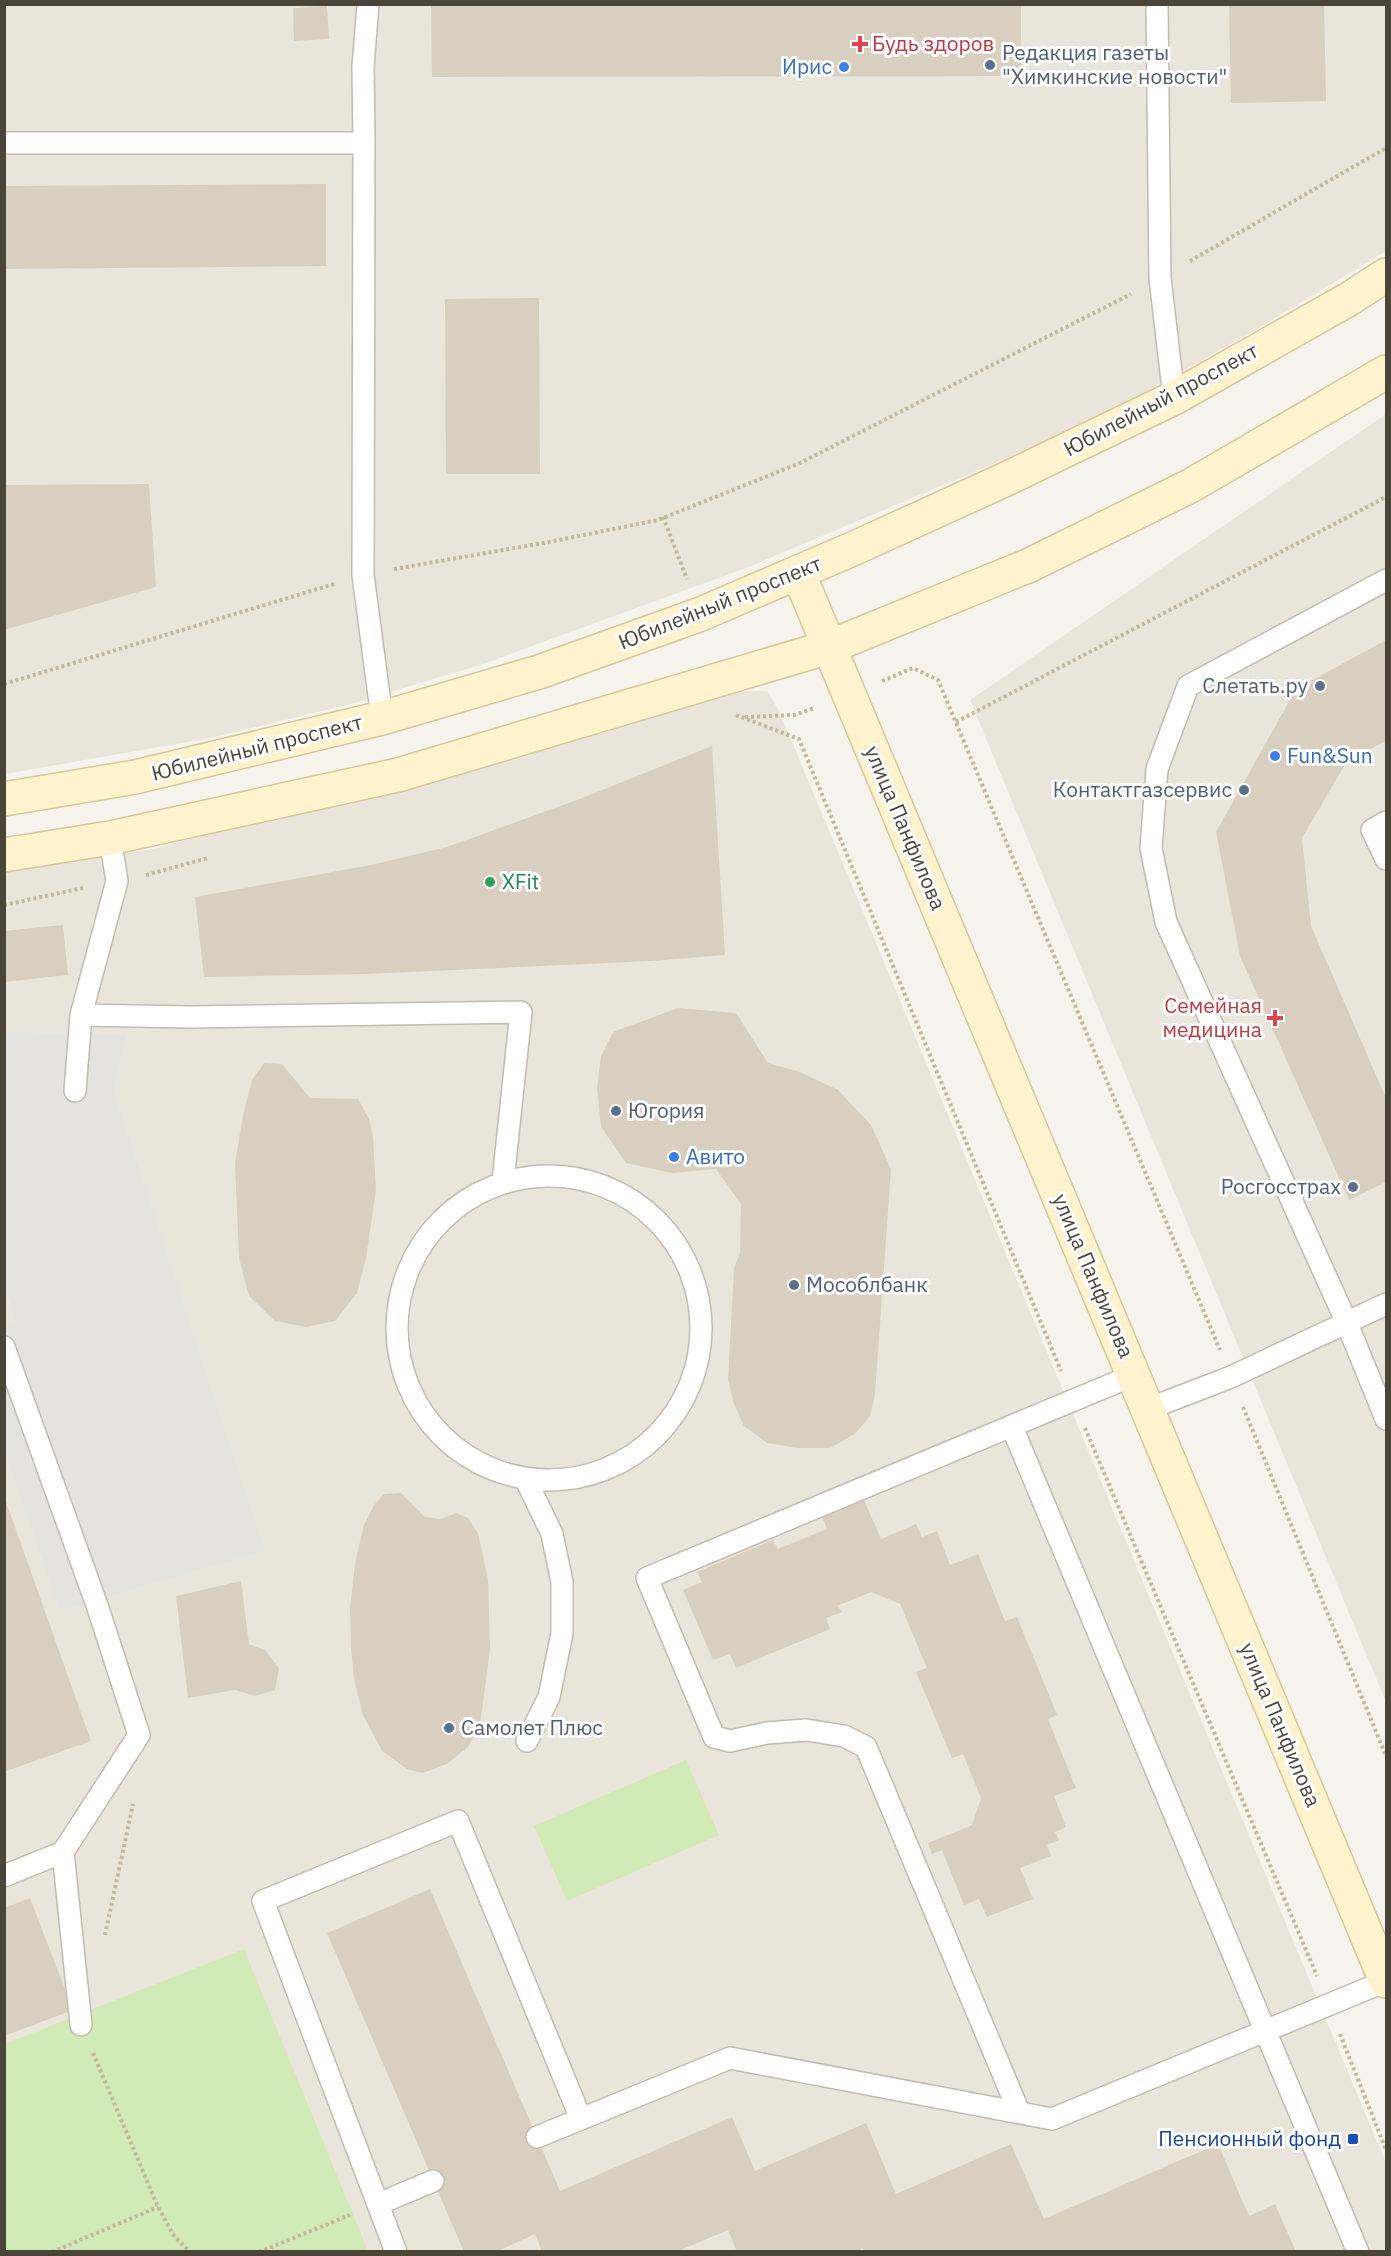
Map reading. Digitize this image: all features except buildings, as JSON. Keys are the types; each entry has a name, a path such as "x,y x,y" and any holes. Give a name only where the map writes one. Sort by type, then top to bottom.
{"main road":[{"name":"Юбилейный проспект","path":"4,799 135,777 382,718 539,672 701,614 1004,480 1174,398 1349,299 1386,275"},
{"path":"4,855 110,838 398,775 830,647 1030,565 1190,486 1386,372"},
{"name":"улица Панфилова","path":"798,572 1386,1981"}],"lane":[{"path":"368,4 363,67 363,575 382,718"},
{"path":"1157,4 1160,279 1174,398"},
{"path":"4,143 364,143"},
{"path":"1386,580 1188,686 1157,769 1151,848 1166,922 1346,1321 1386,1419"},
{"path":"1386,822 1372,830 1386,859"},
{"path":"75,1091 81,1015 117,881 110,838"},
{"path":"81,1015 190,1017 521,1012 504,1182"},
{"path":"551,1175 599,1184 641,1206 675,1240 696,1284 702,1332 693,1379 667,1425 627,1459 578,1478 525,1479 475,1462 434,1428 406,1383 396,1332 404,1280 426,1237 460,1203 504,1182 551,1175"},
{"path":"1148,1409 1231,1377 1386,1304"},
{"path":"4,1347 98,1608 139,1735 63,1852 4,1876"},
{"path":"1019,2112 866,1747 844,1736 807,1730 767,1733 730,1741 714,1737 647,1578 1134,1375"},
{"path":"1012,1427 1358,2252"},
{"path":"525,1479 552,1534 562,1582 562,1633 549,1696 527,1741"},
{"path":"396,2252 262,1901 458,1821 580,2119"},
{"path":"63,1852 81,2025"},
{"path":"537,2137 730,2058 1052,2119 1386,1981"},
{"path":"378,2204 433,2181"}],"path":[{"path":"4,684 363,575 658,520 800,463 1160,279 1386,148"},
{"path":"956,722 1386,497"},
{"path":"913,668 938,680 1231,1377 1386,1756"},
{"path":"731,714 799,739 1073,1401 1328,2005 1386,2150"},
{"path":"4,905 165,870 211,857"},
{"path":"81,2025 158,2207 174,2236 190,2252"},
{"path":"259,2252 378,2204"},
{"path":"52,2252 158,2207"}],"shaded area":[{"path":"5,5 1386,5 1386,251 1259,328 1088,424 746,568 483,664 351,704 210,738 5,774"},
{"path":"1386,414 1386,1702 970,700"},
{"path":"726,691 767,691 779,711 1386,2163 1386,2251 5,2252 5,871 158,848 686,699"},
{"path":"4,1032 126,1035 113,1092 265,1551 60,1610 5,1452 5,1327 17,1323 4,1286"}],"green space":[{"path":"686,1760 719,1835 567,1901 534,1826"},
{"path":"244,1949 368,2251 5,2252 5,2044"}],"place":[{"name":"Будь здоров","path":"860,44"},
{"name":"Редакция газеты \"Химкинские новости\"","path":"990,65"},
{"name":"Ирис","path":"844,67"},
{"name":"Слетать.ру","path":"1320,686"},
{"name":"Fun&Sun","path":"1275,756"},
{"name":"Контактгазсервис","path":"1244,790"},
{"name":"XFit","path":"490,882"},
{"name":"Семейная медицина","path":"1275,1018"},
{"name":"Югория","path":"616,1111"},
{"name":"Авито","path":"674,1157"},
{"name":"Росгосстрах","path":"1353,1187"},
{"name":"Мособлбанк","path":"794,1285"},
{"name":"Самолет Плюс","path":"449,1728"},
{"name":"Пенсионный фонд","path":"1353,2139"}]}
